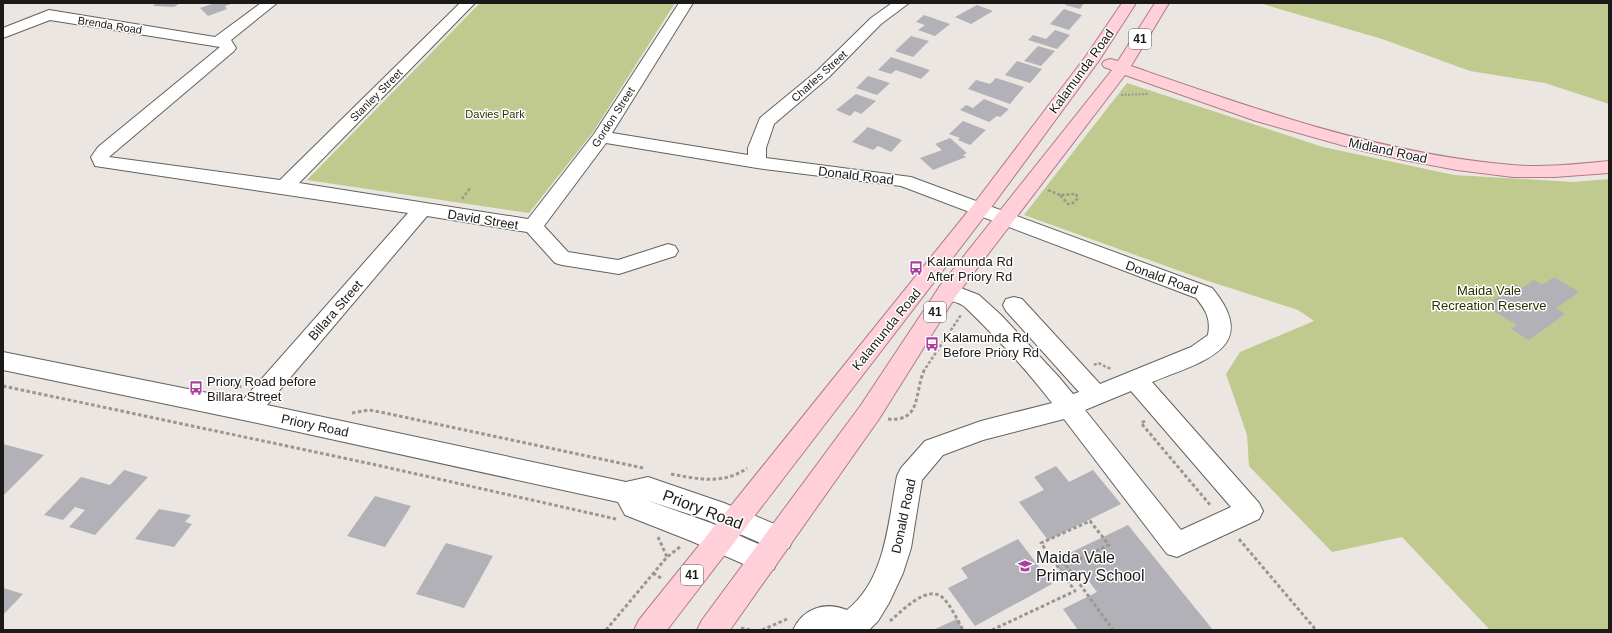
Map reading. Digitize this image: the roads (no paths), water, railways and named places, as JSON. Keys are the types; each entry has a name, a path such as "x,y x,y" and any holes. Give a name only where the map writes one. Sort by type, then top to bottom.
{"main road":[{"name":"Kalamunda Road","path":"649,630 980,209 1090,61 1129,3"},
{"name":"Kalamunda Road","path":"712,630 772,550 870,412 948,291 1120,70 1161,3"},
{"path":"1161,3 1143,58 1146,66 1152,74 1169,84"},
{"name":"Midland Road","path":"1090,61 1120,70 1160,85 1169,84 1326,136 1412,156 1513,171 1554,171 1609,167"}],"street":[{"path":"49,16 70,3"},
{"path":"219,41 270,3"},
{"name":"Stanley Street","path":"284,187 468,3"},
{"name":"Gordon Street","path":"533,226 601,137 686,3"},
{"name":"Charles Street","path":"757,162 756,148 766,122 823,74 876,20 902,3"},
{"name":"Brenda Road","path":"3,32 49,16 219,41"},
{"name":"David Street","path":"219,41 226,43 228,48 104,150 100,157 102,162 284,187 533,226 562,258 619,267 668,251"},
{"name":"Donald Road","path":"601,137 757,162 904,181 1204,293 1217,309 1222,326 1218,339 1199,353 1055,412 981,431 934,448 910,476 897,548 889,573 879,594 868,611 852,628"},
{"name":"Billara Street","path":"248,411 422,209"},
{"path":"948,291 971,300 993,321 1050,383 1177,546 1250,511 1130,381"},
{"path":"1014,305 1096,395"},
{"name":"Priory Road","path":"3,361 248,411 626,493 634,507 727,530 772,550"},
{"path":"808,630 815,624 827,619 839,620 852,628"}],"place":[{"name":"Kalamunda Rd After Priory Rd","path":"916,268"},
{"name":"Kalamunda Rd Before Priory Rd","path":"932,344"},
{"name":"Priory Road before Billara Street","path":"196,388"},
{"name":"Maida Vale Primary School","path":"1025,566"}],"park label":[{"name":"Davies Park","path":"495,114"},
{"name":"Maida Vale Recreation Reserve","path":"1489,298"}]}
